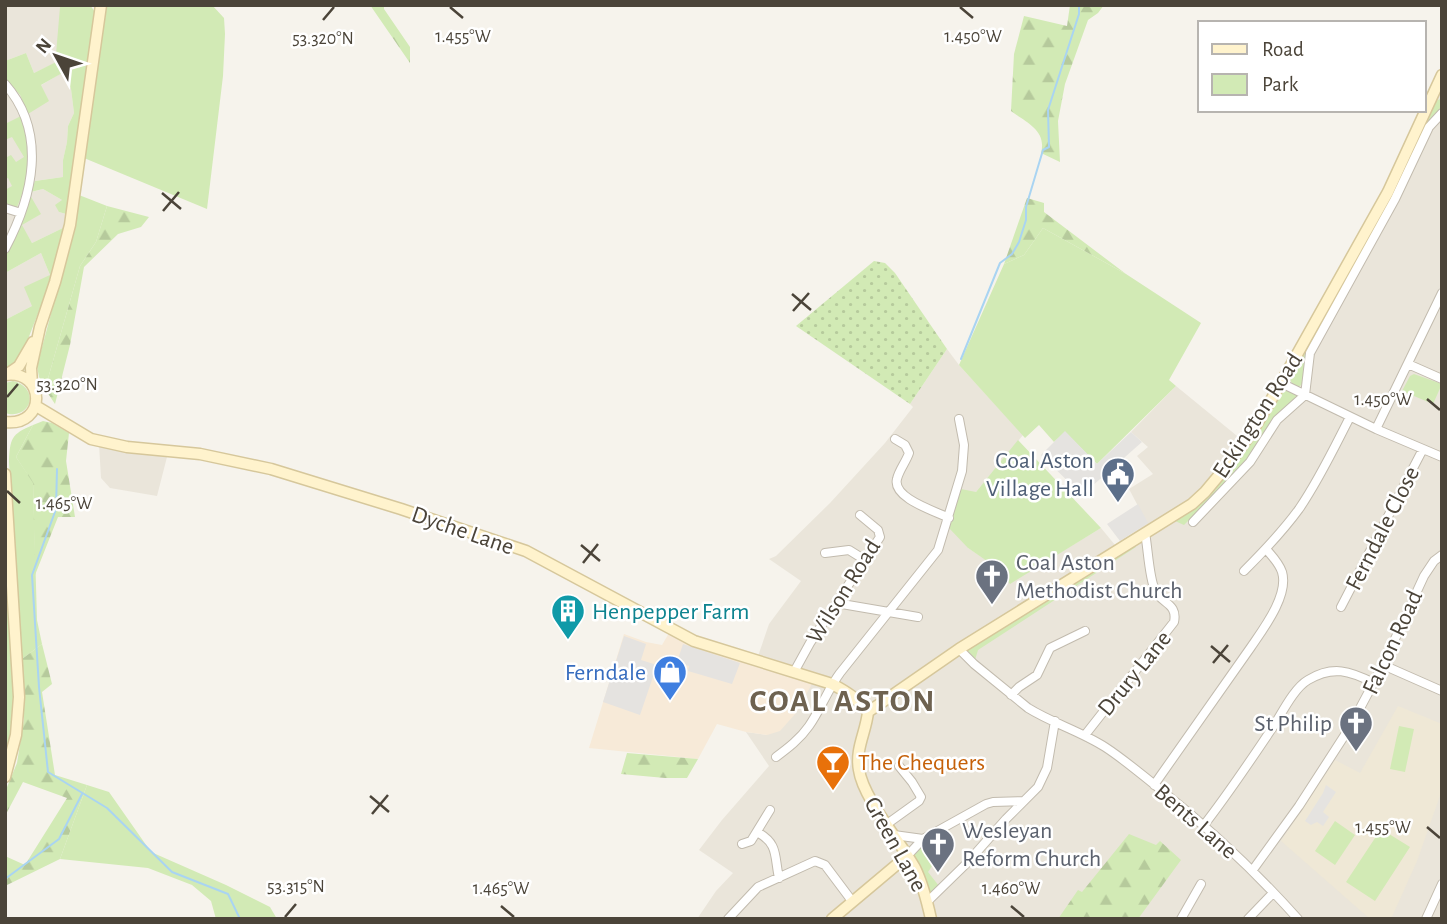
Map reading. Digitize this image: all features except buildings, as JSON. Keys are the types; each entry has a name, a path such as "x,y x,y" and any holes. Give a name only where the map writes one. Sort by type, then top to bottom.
{"main road":[{"path":"32,384 32,368 40,327 55,282 69,225 101,5"},
{"name":"Eckington Road","path":"868,712 959,649 1192,504 1218,478 1252,432 1388,192 1438,91 1442,75"},
{"path":"6,375 19,366 40,327"},
{"path":"5,422 23,421 32,414 37,396 26,378 15,374 6,375"},
{"name":"Dyche Lane","path":"36,406 91,439 127,447 200,454 271,469 514,547 694,641 832,684 853,696 868,712"},
{"path":"5,474 19,697 16,735 5,777"},
{"name":"Green Lane","path":"868,712 858,754 859,770 866,791 920,878 931,919"},
{"path":"832,919 907,856"}],"street":[{"path":"5,84 25,114 32,143 32,173 21,213 5,249"},
{"name":"Eckington Road","path":"1193,522 1250,461 1282,415 1305,395 1310,353 1395,199 1429,127 1442,113"},
{"path":"5,208 21,213"},
{"path":"1376,429 1441,297"},
{"path":"1408,364 1442,379"},
{"path":"1281,383 1376,429 1442,457"},
{"path":"1244,571 1266,549 1307,496 1350,417"},
{"path":"776,757 810,724 832,684 938,550 962,471 964,445 959,419"},
{"path":"895,439 905,445 909,453 897,477 899,491 907,498 949,518"},
{"name":"Ferndale Close","path":"1342,607 1423,449"},
{"name":"Wilson Road","path":"794,672 878,541 878,530 860,515"},
{"name":"Drury Lane","path":"1085,734 1174,622 1174,611 1154,587 1145,533"},
{"path":"1154,785 1258,637 1280,597 1282,572 1266,549"},
{"path":"825,553 849,550 865,561"},
{"name":"Falcon Road","path":"1252,872 1327,766 1384,665 1424,576 1434,561 1442,555"},
{"path":"836,603 918,617"},
{"path":"1011,695 1037,675 1050,648 1076,639 1085,631"},
{"name":"Bents Lane","path":"959,649 1011,695 1036,713 1085,734 1154,785 1204,825 1298,919"},
{"path":"1384,665 1442,691"},
{"path":"1204,825 1229,793 1302,684 1322,673 1340,671 1374,683"},
{"path":"927,902 1038,787 1047,768 1055,721"},
{"path":"887,824 919,802 921,797 899,766"},
{"path":"907,856 923,839 977,809 993,802 1024,802"},
{"path":"1000,802 1006,819"},
{"path":"743,844 748,844 769,810"},
{"path":"757,832 767,837 773,845 779,878"},
{"path":"894,835 923,839"},
{"path":"728,919 741,910 758,887 809,862 821,862 825,865 852,901"},
{"path":"1181,919 1201,884"},
{"path":"1426,919 1442,884"},
{"path":"1248,919 1273,893"}],"shaded area":[{"path":"5,5 61,5 59,61 34,73 26,53 5,61"},
{"path":"63,72 71,89 74,113 68,126 63,177 35,181 32,192 43,189 62,200 59,212 66,214 65,227 32,243 21,225 5,257 5,78 20,95 27,113 40,86"},
{"path":"1442,80 1442,919 697,919 716,891 733,873 699,850 769,766 746,732 767,735 755,665 769,624 801,581 769,559 776,556 830,503 885,443 913,407 910,404 947,349 1023,435 976,492 968,548 998,568 1010,583 1101,528 1115,545 1147,523 1129,489 1153,474 1137,456 1148,447 1131,432 1176,386 1249,443"},
{"path":"41,253 50,275 32,306 5,320 5,273"},
{"path":"1065,431 1097,464 1131,432 1142,442 1082,495 1041,455"},
{"path":"99,444 167,457 157,496 110,488 101,478"},
{"path":"1138,504 1148,523 1120,541 1107,524"},
{"path":"669,633 813,682 796,713 780,731 767,735 717,724 698,759 589,748 624,634 662,645"},
{"path":"624,636 646,644 641,660 657,665 640,715 603,702"},
{"path":"683,644 740,663 732,684 688,671 689,666 677,662"},
{"path":"1398,706 1442,724 1442,790 1417,861 1391,919 1370,919 1281,841 1335,760 1360,773"},
{"path":"1326,785 1336,792 1323,812 1329,817 1323,826 1317,822 1311,825 1305,821"}],"green space":[{"path":"90,5 95,12 66,214 59,212 55,205 62,200 43,189 31,192 35,181 63,177 68,126 74,113 71,89 64,72 41,85 49,101 28,114 20,95 5,78 5,61 26,53 34,73 58,61 56,54 60,7"},
{"path":"107,5 212,5 224,18 223,76 207,209 84,158"},
{"path":"370,5 384,5 384,9 410,47 410,63"},
{"path":"1070,5 1104,5 1088,20 1065,84 1058,121 1060,162 1041,153 1042,145 1038,133 1011,111 1014,54 1024,16 1067,26"},
{"path":"1442,98 1442,109 1437,113 1308,351 1303,383 1300,386 1294,385 1289,377 1434,102"},
{"path":"21,116 27,139 28,162 25,185 17,207 5,204 5,190 12,186 8,178 5,179 5,158 11,155 16,162 24,157 12,137 5,140 5,124"},
{"path":"30,195 41,214 22,225 32,243 65,227 53,275 23,352 15,363 5,369 5,320 32,306 24,287 50,275 41,253 5,273 5,257 21,225"},
{"path":"79,195 107,206 96,242 80,266 45,389 37,366 63,269"},
{"path":"1027,198 1044,203 1044,212 1126,274 1043,228 1024,255 1004,264"},
{"path":"107,206 149,217 141,227 118,234 84,267 70,345 55,404 45,389 80,266 96,242"},
{"path":"1043,228 1126,274 1201,323 1169,380 1176,386 1097,464 1065,432 1054,442 1039,425 1025,438 959,365 1004,264 1024,255"},
{"path":"874,261 885,263 895,273 947,349 910,404 796,326"},
{"path":"1414,374 1442,384 1433,404 1402,391 1410,376"},
{"path":"13,381 22,385 30,396 26,408 14,414 5,413 5,383"},
{"path":"1288,390 1297,395 1298,399 1239,470 1184,525 1175,521 1215,490 1279,395"},
{"path":"43,421 69,433 66,461 75,517 58,517 35,575 33,483 16,457 33,425"},
{"path":"33,425 16,457 33,482 37,620 42,644 22,659 9,462 13,438"},
{"path":"1018,440 1101,528 1010,584 997,568 968,548 949,528 961,489 976,492"},
{"path":"5,541 15,698 5,762"},
{"path":"1136,547 978,650 975,660 969,655 967,649"},
{"path":"42,644 52,684 42,692 55,775 87,785 60,859 5,886 5,856 25,865 67,798 23,782 5,816 5,792 17,763 24,719 22,659"},
{"path":"1399,726 1414,729 1405,772 1390,769"},
{"path":"627,753 698,759 687,778 621,774"},
{"path":"87,785 109,792 151,852 270,907 277,919 216,919 211,901 192,885 148,868 60,859"},
{"path":"1335,821 1355,835 1335,865 1315,851"},
{"path":"1381,829 1410,847 1375,901 1346,882"},
{"path":"1129,834 1156,845 1160,841 1181,860 1138,919 1058,919 1078,890 1082,892"},
{"path":"932,838 936,856 928,872 939,886 930,892 913,852"}],"waterway":[{"path":"961,359 1000,263 1012,254 1019,242 1043,150 1049,147 1048,110 1079,14 1079,5"},
{"path":"57,469 56,509 32,575 48,772 107,808 172,872 228,894 240,919"},
{"path":"5,879 59,839 82,794"}],"place":[{"name":"Coal Aston Village Hall","path":"1118,504"},
{"name":"Coal Aston Methodist Church","path":"992,606"},
{"name":"Henpepper Farm","path":"568,641"},
{"name":"Ferndale","path":"670,702"},
{"name":"St Philip","path":"1356,753"},
{"name":"The Chequers","path":"833,792"},
{"name":"Wesleyan Reform Church","path":"938,874"}],"district":[{"name":"COAL ASTON","path":"843,700"}]}
